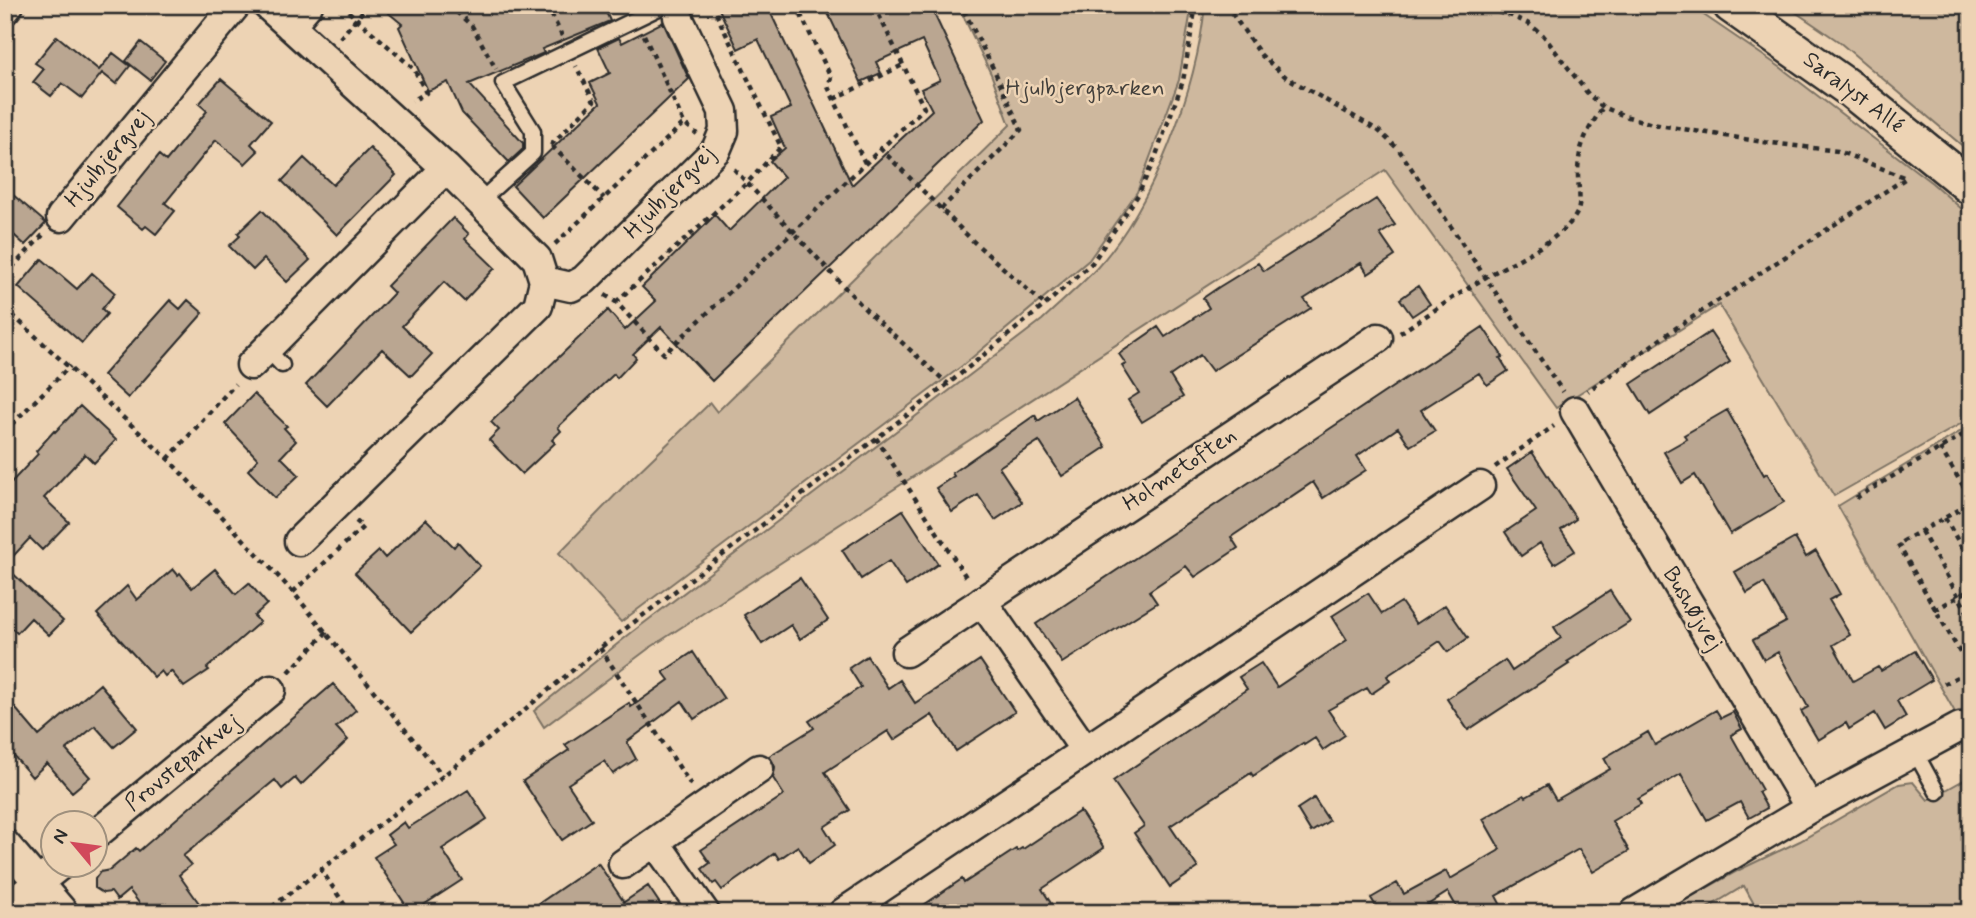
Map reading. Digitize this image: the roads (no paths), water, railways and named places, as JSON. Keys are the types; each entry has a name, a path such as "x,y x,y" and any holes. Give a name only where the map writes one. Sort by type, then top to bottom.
{"street":[{"path":"5,10 9,5"},
{"name":"Hjulbjergvej","path":"61,217 236,5"},
{"path":"267,5 299,16 537,259 544,281 538,306 299,541"},
{"name":"Saralyst Allé","path":"1731,5 1850,89 1971,187"},
{"name":"Hjulbjergvej","path":"544,281 571,287 583,280 716,150 724,131 723,111 671,11"},
{"path":"267,360 446,168"},
{"name":"Holmetoften","path":"906,652 1378,338"},
{"name":"Bushøjvej","path":"1575,411 1810,808"},
{"path":"843,913 1480,486"},
{"path":"982,601 1085,750"},
{"name":"Provsteparkvej","path":"108,824 271,690"},
{"path":"1634,913 1810,808 1960,727"},
{"path":"623,864 759,769"},
{"path":"655,842 705,913"},
{"path":"5,844 38,866"},
{"path":"5,909 41,880"},
{"path":"51,880 64,913"}],"lane":[{"path":"479,202 533,153 533,131 503,83 636,19 671,11"},
{"path":"1914,750 1937,792"}],"park label":[{"name":"Hjulbjergparken","path":"1085,89"}]}
